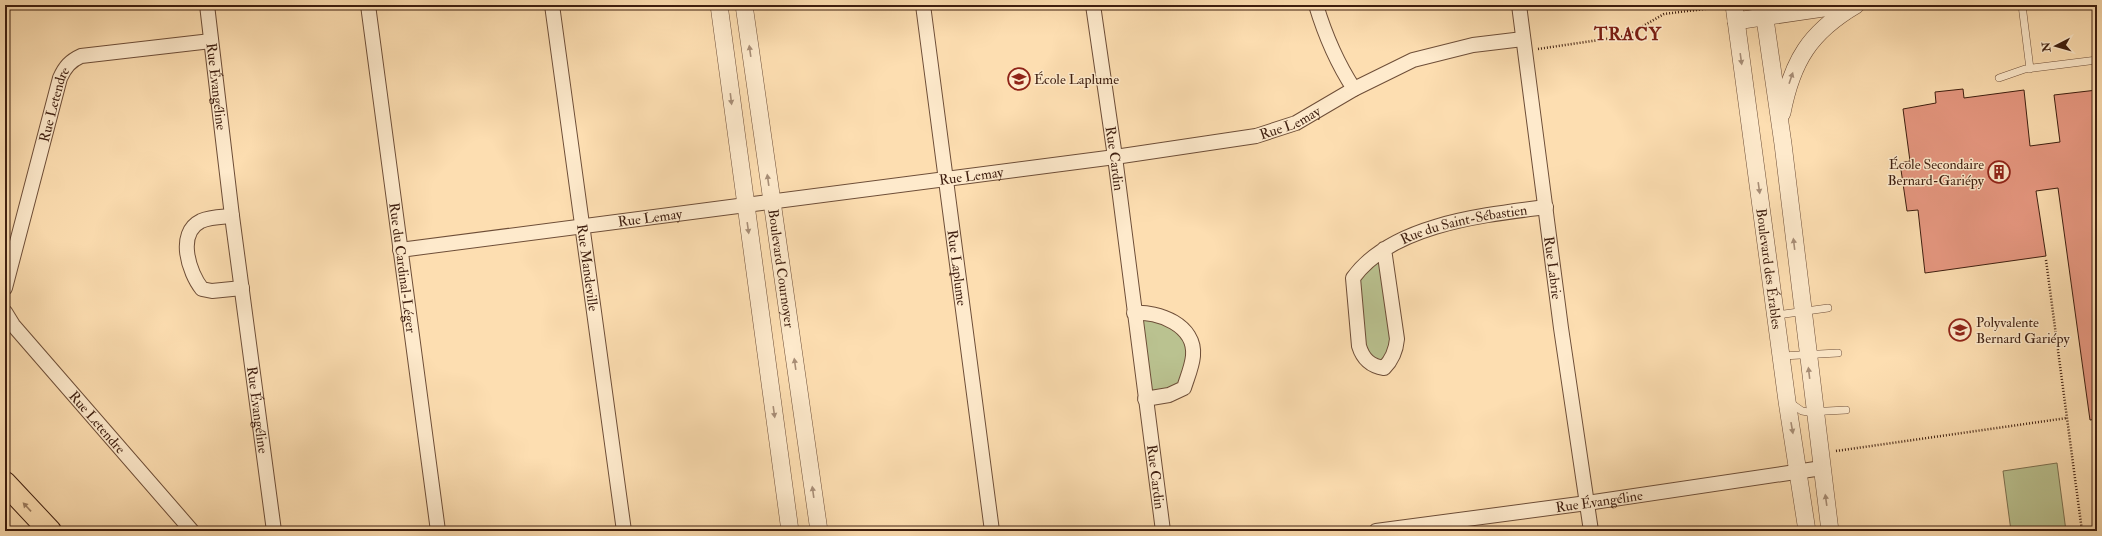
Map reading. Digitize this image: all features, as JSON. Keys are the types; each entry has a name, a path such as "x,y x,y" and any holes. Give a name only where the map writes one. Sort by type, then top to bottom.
{"highway":[{"path":"5,483 50,531"}],"street":[{"name":"Rue Évangéline","path":"207,5 232,216 274,531"},
{"name":"Rue du Cardinal-Léger","path":"368,5 438,531"},
{"name":"Rue Mandeville","path":"552,5 581,227 624,531"},
{"name":"Boulevard Cournoyer","path":"719,5 790,531"},
{"name":"Boulevard Cournoyer","path":"744,5 819,531"},
{"name":"Rue Laplume","path":"923,5 944,179 992,531"},
{"name":"Rue Cardin","path":"1093,5 1162,531"},
{"path":"1316,5 1333,50 1354,89"},
{"name":"Rue Labrie","path":"1519,5 1591,531"},
{"path":"1732,11 1763,11 1844,5"},
{"path":"1783,144 1782,114 1784,99 1802,53 1828,23 1856,5"},
{"name":"Boulevard des Érables","path":"1732,11 1777,315 1787,401 1807,531"},
{"name":"Boulevard des Érables","path":"1763,11 1783,144 1814,412 1830,531"},
{"name":"Rue Lemay","path":"400,250 1114,157 1268,133 1296,123 1354,89 1413,60 1473,45 1523,38"},
{"name":"Rue Letendre","path":"5,288 60,78 72,60 81,56 212,41"},
{"name":"Rue du Saint-Sébastien","path":"1384,249 1397,339 1396,348 1390,362 1384,368 1375,367 1362,355 1353,278 1366,263 1384,249 1419,233 1456,221 1486,214 1546,207"},
{"path":"232,216 200,222 192,229 187,240 188,256 191,270 202,288 212,291 242,288"},
{"name":"Rue Letendre","path":"5,312 13,325 192,531"},
{"path":"1134,313 1151,312 1169,319 1179,326 1192,344 1193,355 1184,388 1169,395 1145,399"},
{"name":"Rue Évangéline","path":"1381,531 1587,503 1822,468"}],"lane":[{"path":"2022,5 2030,69"},
{"path":"1999,78 2030,69 2097,60"},
{"path":"1777,315 1828,308"},
{"path":"1782,356 1838,353"},
{"path":"1787,401 1802,411 1814,412 1846,410"}],"path":[{"path":"1534,50 1626,36 1664,14 1732,11"},
{"path":"2046,260 2082,531"},
{"path":"1832,452 2067,418"}],"green space":[{"path":"1383,253 1395,339 1383,365 1364,354 1355,279"},
{"path":"1140,312 1151,312 1192,344 1182,385 1150,396"},
{"path":"2057,463 2066,531 2011,531 2003,471"}],"building":[{"name":"École Secondaire Bernard-Gariépy","path":"1963,89 1964,98 2024,90 2030,146 2060,142 2054,95 2097,90 2097,419 2090,420 2058,188 2036,191 2046,256 1925,273 1918,210 1907,211 1900,163 1910,161 1903,109 1936,103 1935,92"}],"place":[{"name":"École Laplume","path":"1019,79"},
{"name":"École Secondaire Bernard-Gariépy","path":"1999,172"},
{"name":"Polyvalente Bernard Gariépy","path":"1960,330"}],"district":[{"name":"TRACY","path":"1628,34"}]}
